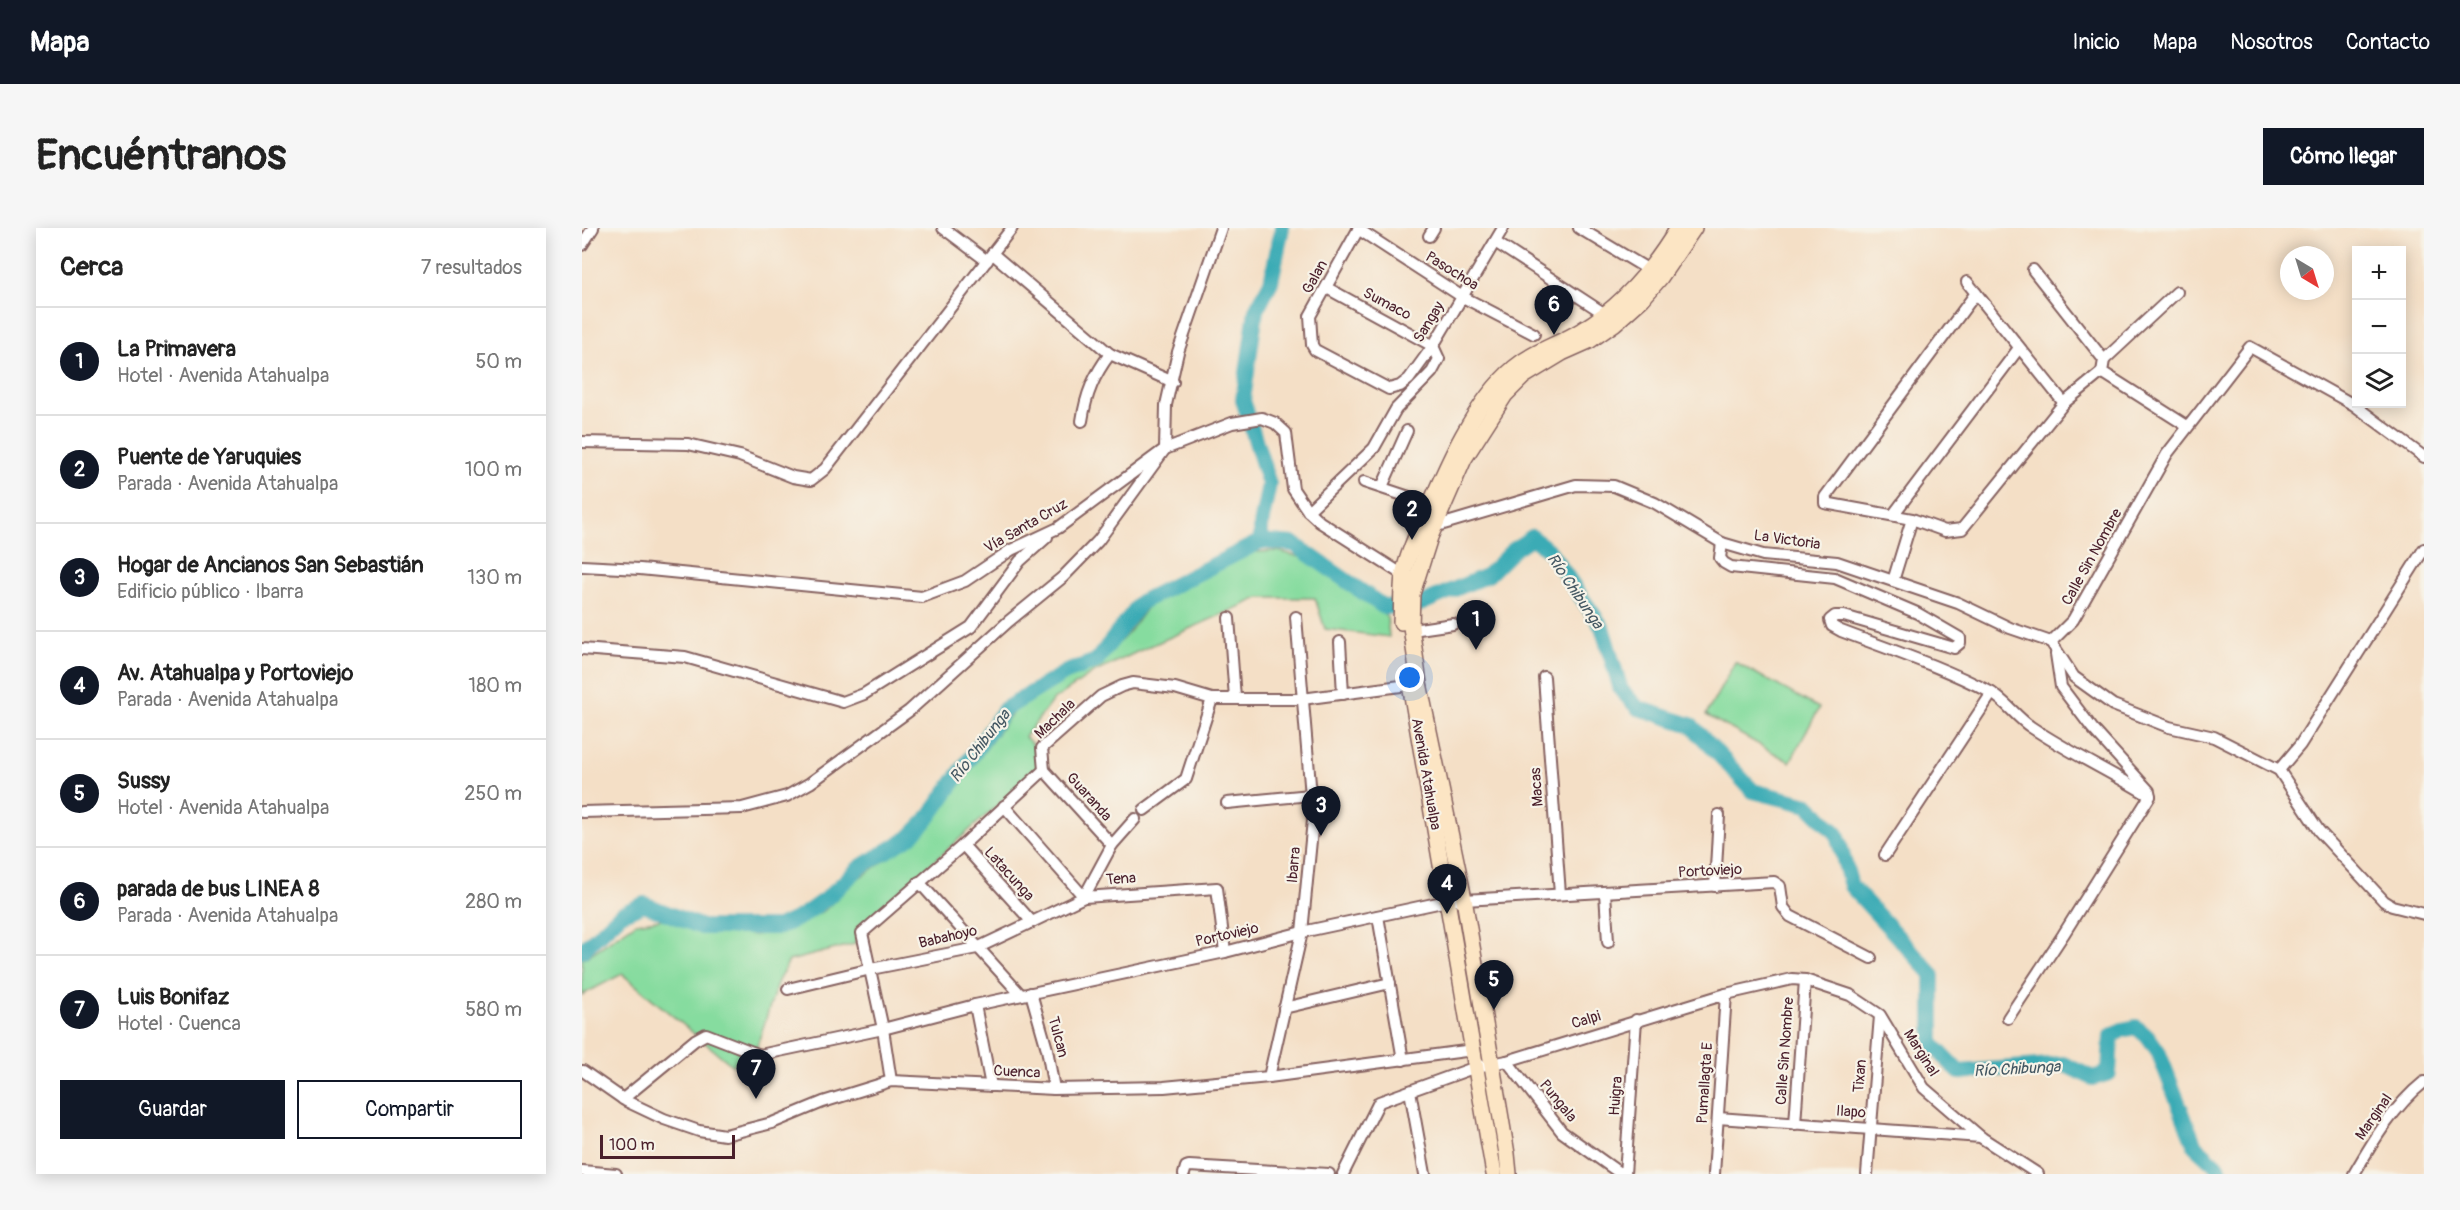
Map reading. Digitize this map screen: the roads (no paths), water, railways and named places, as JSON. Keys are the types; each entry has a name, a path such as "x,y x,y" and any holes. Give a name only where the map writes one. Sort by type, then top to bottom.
{"main road":[{"name":"Avenida Atahualpa","path":"1509,1174 1483,1065 1473,1050 1414,684 1408,629 1408,585 1418,532 1452,453 1494,388 1515,367 1553,344 1581,331 1605,314 1632,290 1649,270 1678,228"},
{"name":"Avenida Atahualpa","path":"1408,585 1464,459 1505,395 1524,376 1562,353 1589,341 1615,323 1660,278 1694,228"},
{"name":"Avenida Atahualpa","path":"1414,684 1464,899 1494,1174"}],"street":[{"path":"582,245 593,228"},
{"path":"943,228 990,258 1110,354 1173,382"},
{"path":"582,442 687,444 740,456 793,477 811,480 825,469 1012,228"},
{"path":"582,812 742,808 787,796 810,783 909,711 1009,621 1063,577 1098,541 1166,449 1166,405 1178,352 1221,228"},
{"name":"Sangay","path":"1389,389 1400,386 1409,379 1433,346 1503,228"},
{"path":"1579,228 1649,270"},
{"name":"Galan","path":"1359,229 1310,316 1312,345 1315,350 1389,389"},
{"name":"Pasochoa","path":"1359,229 1461,296 1534,334"},
{"path":"1495,242 1605,314"},
{"path":"2033,270 2104,360"},
{"path":"1967,282 2064,404"},
{"name":"Sumaco","path":"1327,288 1433,346"},
{"path":"1976,293 1824,500 1825,503 1912,519 1945,531 1962,529 2064,404 2102,372 2104,360 2177,292"},
{"path":"1308,511 1374,448 1396,409 1432,372 1439,359 1433,346"},
{"name":"Calle Sin Nombre","path":"2054,647 2073,620 2167,454 2250,347 2354,405 2424,457"},
{"path":"1893,515 2019,348"},
{"path":"1082,420 1086,393 1098,370 1110,354"},
{"path":"2102,372 2187,426"},
{"name":"Vía Santa Cruz","path":"582,566 640,569 922,597 965,581 1011,550 1058,528 1166,449 1232,423 1262,417 1275,423 1286,433 1293,489 1308,511 1408,585"},
{"path":"1382,487 1407,431"},
{"path":"1364,482 1430,504"},
{"name":"La Victoria","path":"1418,532 1576,485 1614,486 1655,503 1722,543 1763,555 1838,562 1958,603 2054,647"},
{"path":"1893,581 1912,519"},
{"path":"582,649 685,657 843,702 864,694 970,627 1020,561 1058,528"},
{"path":"1722,543 1720,558 1731,567 1835,578 1917,613 1954,633 1960,638 1960,643 1954,648 1844,616 1835,616 1830,620 1832,626 1842,631 1945,671 1992,693 2028,725 2150,796"},
{"path":"2279,770 2300,746 2424,549"},
{"name":"Ibarra","path":"1269,1077 1302,932 1312,832 1296,617"},
{"path":"1229,618 1234,698"},
{"path":"1408,629 1453,624"},
{"path":"1340,642 1343,694"},
{"path":"2054,647 2074,676 2114,705 2169,728 2214,737 2279,770 2319,831 2384,901 2392,906 2424,914"},
{"path":"2008,1018 2150,796 2149,791 2092,728 2061,687 2054,647"},
{"name":"Macas","path":"1544,677 1560,894"},
{"name":"Machala","path":"1044,770 1042,748 1101,696 1133,683 1175,688 1212,699 1302,699 1414,684"},
{"path":"1885,855 1992,693"},
{"path":"1144,810 1186,779 1212,699"},
{"path":"891,1081 883,1029 862,933 963,845 1044,770"},
{"name":"Guaranda","path":"1044,770 1112,845"},
{"path":"1227,803 1311,795"},
{"path":"1004,806 1084,897 1112,845 1135,819"},
{"path":"1715,886 1719,815"},
{"name":"Latacunga","path":"963,845 1032,922"},
{"name":"Tulcan","path":"919,882 977,948 1026,994 1047,1049 1054,1089"},
{"name":"Portoviejo","path":"623,1099 706,1034 760,1055 883,1029 975,1005 1225,952 1302,932 1464,899 1778,883 1785,912 1871,958"},
{"name":"Tena","path":"1084,897 1217,888 1225,952"},
{"path":"1605,891 1608,942"},
{"name":"Babahoyo","path":"788,989 871,969 977,948 1084,897"},
{"path":"1378,916 1403,1060"},
{"name":"Calpi","path":"1343,1174 1379,1102 1483,1065 1507,1060 1726,993 1792,978 1805,980"},
{"name":"Calle Sin Nombre","path":"1795,1124 1805,980"},
{"name":"Marginal","path":"1805,980 1850,995 1880,1016 1924,1088 1982,1138 2038,1174"},
{"path":"1284,1008 1390,983"},
{"name":"Pumallagta E","path":"1714,1174 1726,993"},
{"path":"975,1005 991,1086"},
{"name":"Tixan","path":"1867,1174 1880,1016"},
{"name":"Huigra","path":"1623,1174 1636,1020"},
{"name":"Cuenca","path":"583,1071 623,1099 664,1119 699,1131 725,1135 772,1123 823,1101 891,1081 1054,1089 1164,1087 1269,1077 1473,1050"},
{"name":"Pungala","path":"1507,1060 1562,1132 1623,1174"},
{"name":"Marginal","path":"2354,1174 2399,1106 2424,1082"},
{"path":"1410,1091 1425,1174"},
{"name":"Ilapo","path":"1718,1118 1982,1138"},
{"path":"1185,1170 1226,1167 1329,1174"},
{"path":"582,1171 616,1174"}],"waterway":[{"path":"1261,541 1261,525 1269,484 1243,400 1256,310 1271,282 1282,228"},
{"name":"Río Chibunga","path":"582,951 621,914 644,904 702,927 779,927 802,916 827,898 860,867 910,837 926,821 1005,709 1066,672 1096,661 1141,602 1261,541 1294,544 1384,607 1420,604 1488,575 1513,550 1532,537 1550,552 1602,627 1621,690 1638,708 1691,725 1753,791 1808,805 1837,834 1851,886 1932,974 1932,1044 1959,1072 2063,1064 2093,1078 2109,1073 2111,1036 2122,1030 2136,1027 2149,1038 2158,1051 2195,1146 2219,1168 2221,1174"}],"place":[{"name":"parada de bus LINEA 8","path":"1554,335"},
{"name":"Puente de Yaruquies","path":"1412,540"},
{"name":"La Primavera","path":"1476,650"},
{"name":"Hogar de Ancianos San Sebastián","path":"1321,836"},
{"name":"Av. Atahualpa y Portoviejo","path":"1447,914"},
{"name":"Sussy","path":"1494,1010"},
{"name":"Luis Bonifaz","path":"756,1099"}]}
